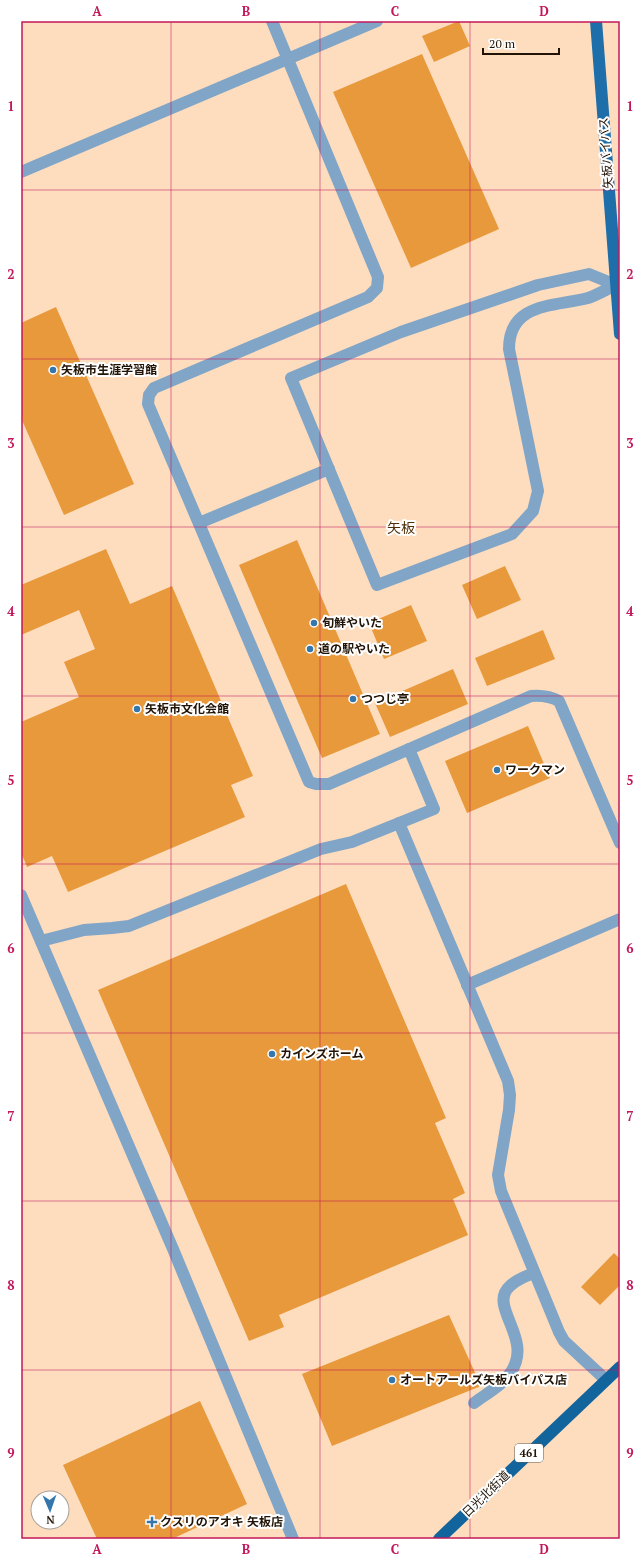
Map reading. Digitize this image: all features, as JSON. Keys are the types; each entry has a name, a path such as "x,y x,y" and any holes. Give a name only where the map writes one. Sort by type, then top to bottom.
{"highway":[{"name":"日光北街道","path":"439,1539 620,1367"}],"main road":[{"name":"矢板バイパス","path":"596,21 620,334"}],"street":[{"path":"272,21 378,277 377,288 368,297 154,388 149,395 148,404 309,782 316,784 329,784 531,696 543,695 552,697 559,701 620,843"},
{"path":"21,172 377,21"},
{"path":"589,274 616,284 589,298 542,307 523,315 514,326 509,338 538,491 534,511 512,534 378,586 291,378 400,332 538,285 589,274"},
{"path":"199,523 329,469"},
{"path":"41,941 84,930 129,926 321,849 352,842 434,809 409,749"},
{"path":"399,823 508,1081 510,1095 509,1110 498,1175 500,1191 564,1341 606,1380"},
{"path":"21,895 176,1256 293,1539"},
{"path":"468,985 620,919"},
{"path":"474,1403 499,1384 511,1372 519,1351 517,1341 504,1306 503,1295 509,1286 534,1272"}],"building":[{"path":"459,21 470,46 434,62 422,36"},
{"path":"422,54 499,229 411,268 333,92"},
{"name":"矢板市生涯学習館","path":"56,307 134,484 64,515 21,418 21,323"},
{"name":"道の駅やいた","path":"297,540 380,734 322,758 239,565"},
{"name":"矢板市文化会館","path":"106,549 130,604 172,586 253,776 231,785 245,817 68,892 52,856 27,867 21,852 21,722 79,697 64,662 95,649 79,610 21,635 21,585"},
{"path":"505,566 521,600 477,619 462,585"},
{"path":"411,605 427,641 384,659 369,623"},
{"path":"543,630 555,659 487,686 475,658"},
{"path":"453,669 468,704 390,737 375,703"},
{"name":"ワークマン","path":"528,726 550,778 467,813 445,761"},
{"name":"カインズホーム","path":"346,884 446,1118 435,1123 465,1193 453,1199 468,1235 279,1315 284,1327 249,1341 98,990"},
{"path":"614,1253 620,1259 620,1285 600,1305 581,1287"},
{"name":"オートアールズ矢板バイパス店","path":"449,1315 481,1386 332,1446 302,1374"},
{"path":"200,1401 247,1504 172,1539 97,1539 63,1465"}],"place":[{"name":"矢板市生涯学習館","path":"53,370"},
{"name":"旬鮮やいた","path":"314,623"},
{"name":"道の駅やいた","path":"310,649"},
{"name":"つつじ亭","path":"353,699"},
{"name":"矢板市文化会館","path":"137,709"},
{"name":"ワークマン","path":"497,770"},
{"name":"カインズホーム","path":"272,1054"},
{"name":"オートアールズ矢板バイパス店","path":"392,1380"},
{"name":"クスリのアオキ 矢板店","path":"152,1522"}],"district":[{"name":"矢板","path":"401,528"}]}
